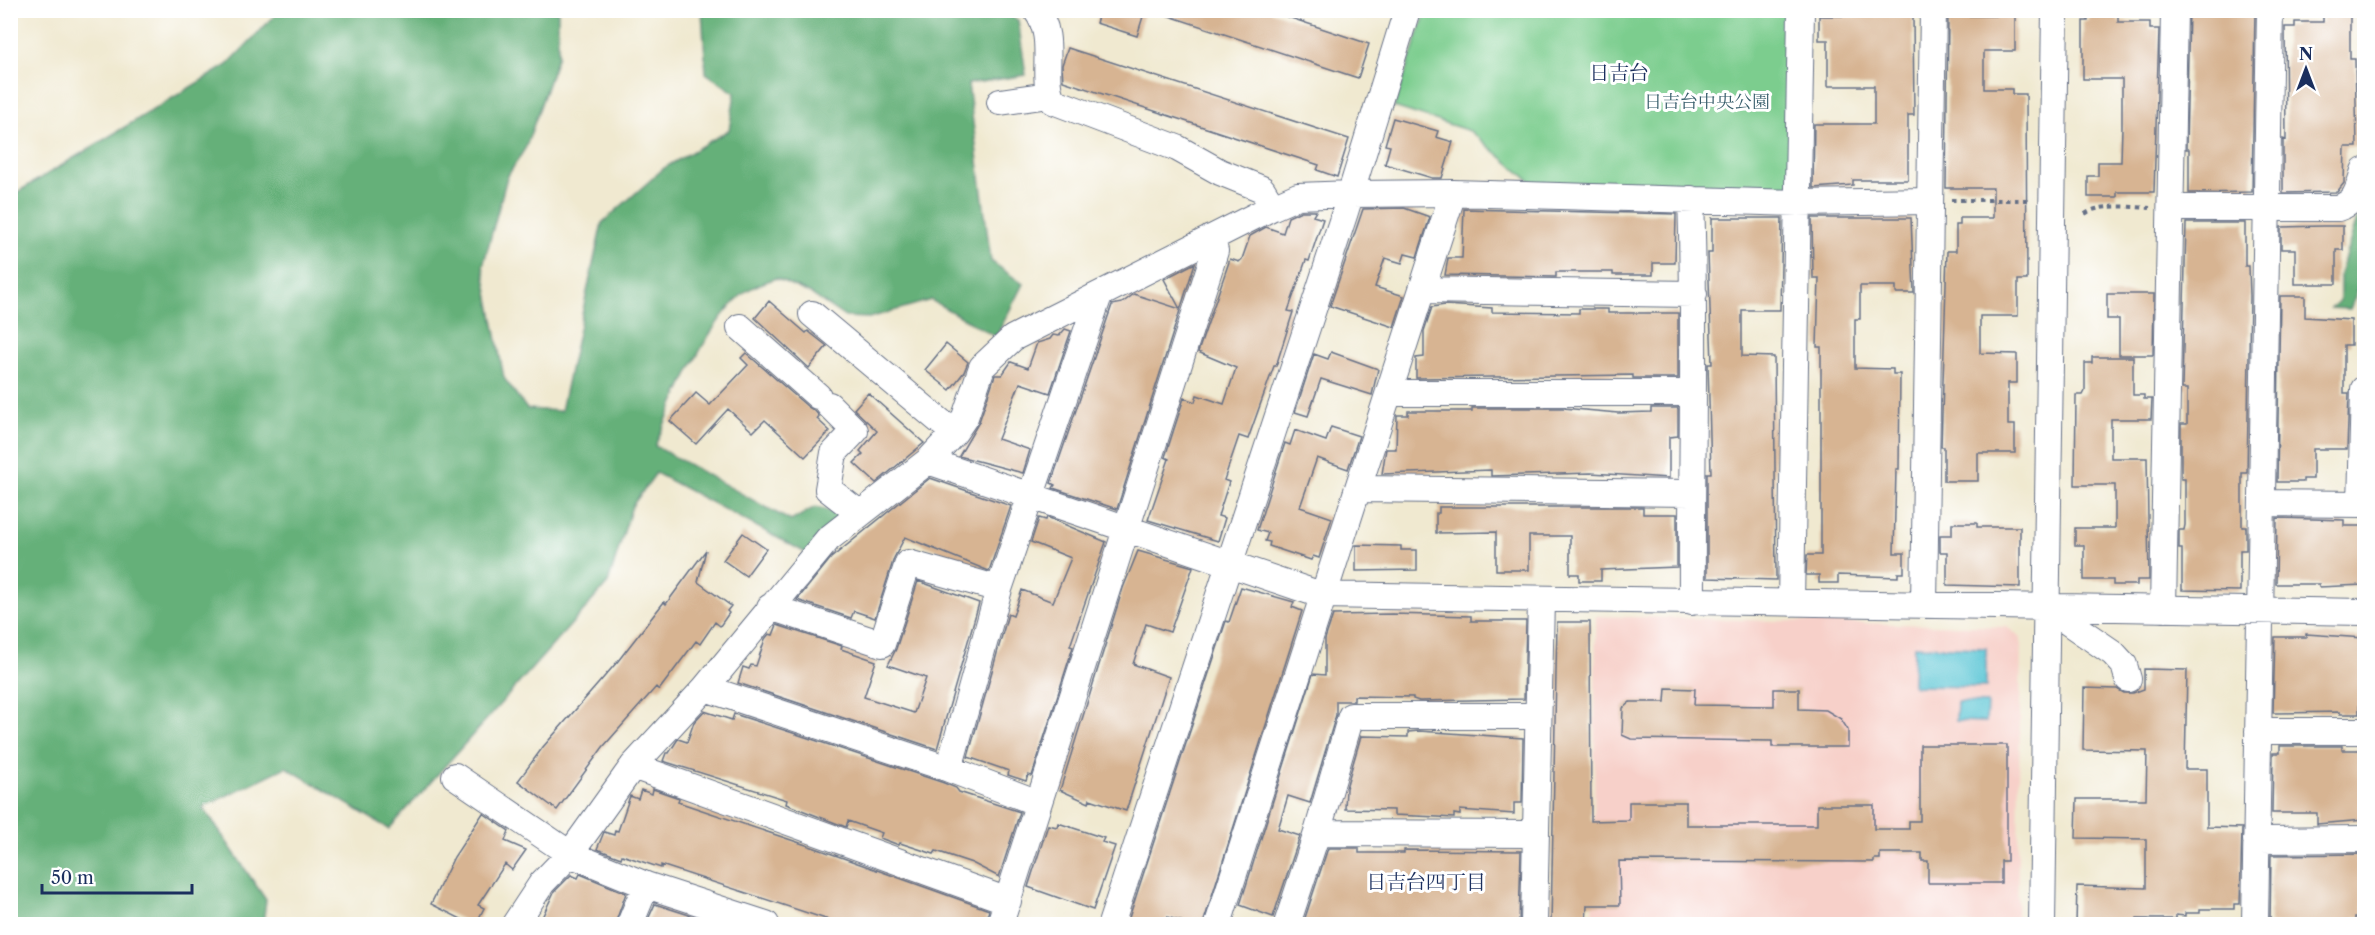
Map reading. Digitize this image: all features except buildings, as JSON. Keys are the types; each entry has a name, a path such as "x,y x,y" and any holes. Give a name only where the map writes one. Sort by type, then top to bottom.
{"street":[{"path":"1036,10 1043,19 1049,49 1049,95 1053,101 1158,140 1220,172 1262,189 1273,207"},
{"path":"1110,924 1351,194 1407,10"},
{"path":"1791,603 1801,10"},
{"path":"1924,605 1933,10"},
{"path":"2042,924 2055,10"},
{"path":"2163,609 2174,10"},
{"path":"2255,924 2270,10"},
{"path":"1000,102 1049,95"},
{"path":"2171,208 2338,208 2350,204 2356,198 2364,171"},
{"path":"1218,924 1321,595 1359,489 1453,193"},
{"path":"515,924 542,883 570,854 633,766 705,688 828,539 928,461 954,433 964,417 982,367 1013,338 1298,196 1453,193 1798,203 1929,201"},
{"path":"1691,199 1694,294 1691,393 1692,602"},
{"path":"633,766 1004,913 1215,251 1211,238"},
{"path":"1422,290 1694,294"},
{"path":"949,769 999,589 1099,295"},
{"path":"812,314 954,433"},
{"path":"740,327 824,400 855,431 834,453 828,489 859,513"},
{"path":"2263,503 2363,504 2364,388"},
{"path":"1390,393 1691,393"},
{"path":"928,461 1321,595 2364,612"},
{"path":"1359,489 1691,493"},
{"path":"770,607 882,644 908,563 999,589"},
{"path":"1534,924 1541,599"},
{"path":"2046,607 2113,653 2124,665 2128,679"},
{"path":"705,688 949,769 1038,803"},
{"path":"1287,924 1317,833 1351,716 1537,716"},
{"path":"2258,731 2364,731"},
{"path":"455,776 570,854 646,885 766,924"},
{"path":"1317,833 1535,834"},
{"path":"2256,840 2364,839"},
{"path":"630,924 646,885"}],"path":[{"path":"1929,201 2036,200"},
{"path":"2085,214 2091,210 2114,208 2149,208 2165,211 2171,208"}],"shaded area":[{"path":"1596,616 2007,627 2021,638 2017,924 1593,924"}],"green space":[{"path":"998,10 1018,20 1026,75 968,84 991,261 1023,284 996,337 931,300 869,318 845,317 811,294 776,278 747,291 719,321 694,362 655,446 791,521 815,507 844,514 806,553 656,473 632,506 608,583 389,829 286,767 203,807 266,900 263,924 11,924 11,196 227,65 279,11 558,11 558,55 526,147 507,177 483,266 504,378 527,409 561,411 602,223 664,168 729,130 735,93 706,73 702,11"},
{"name":"日吉台中央公園","path":"1426,11 1802,11 1791,195 1541,190 1470,131 1394,107"},
{"path":"2364,197 2364,275 2350,309 2331,308 2340,300 2340,273"}],"water":[{"path":"1914,646 1986,648 1986,687 1913,686"},
{"path":"1957,702 1987,703 1986,722 1956,721"}],"district":[{"name":"日吉台","path":"1619,73"},
{"name":"日吉台四丁目","path":"1426,882"}]}
